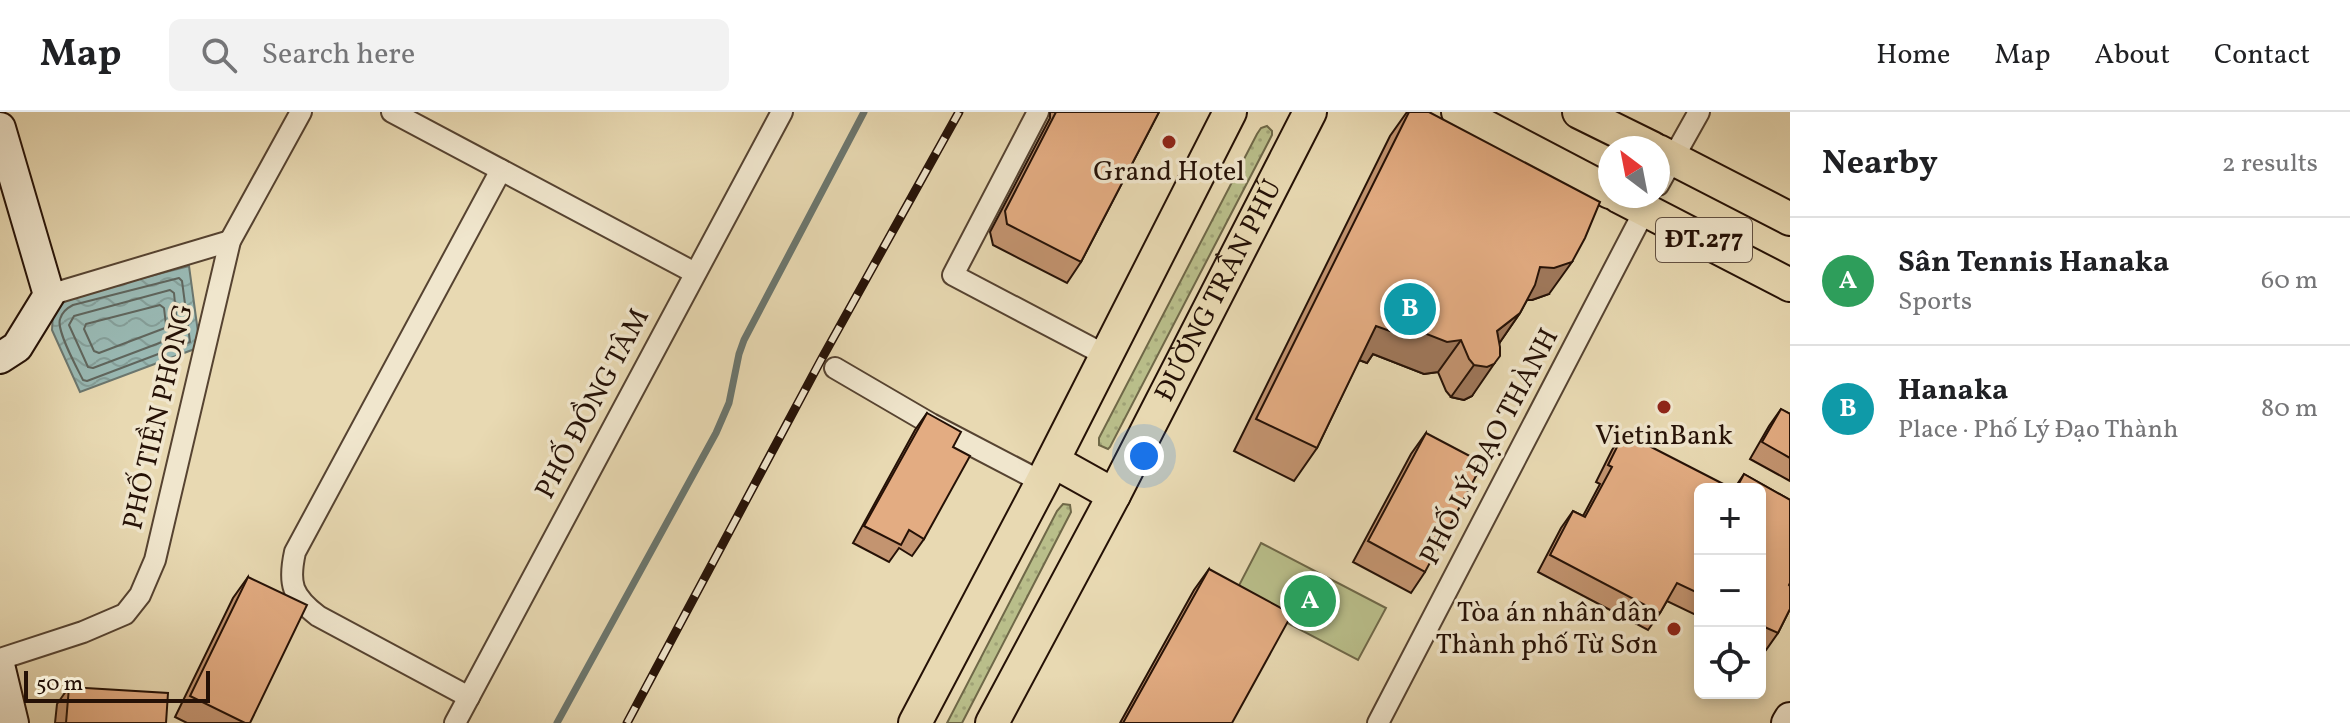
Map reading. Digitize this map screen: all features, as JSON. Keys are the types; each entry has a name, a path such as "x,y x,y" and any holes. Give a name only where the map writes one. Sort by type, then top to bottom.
{"main road":[{"path":"915,723 1107,356 1230,112"},
{"name":"ĐƯỜNG TRẦN PHÚ","path":"992,723 1114,495 1310,112"},
{"path":"1458,112 1598,186"},
{"name":"ĐT.277","path":"1579,112 1605,136"},
{"name":"ĐT.277","path":"1670,184 1790,219"},
{"name":"ĐT.277","path":"1670,193 1790,285"},
{"path":"1047,472 1114,495"}],"street":[{"name":"PHỐ TIỀN PHONG","path":"0,659 83,632 125,614 140,595 155,560 230,241 301,112"},
{"path":"392,112 695,273"},
{"name":"PHỐ ĐỒNG TÂM","path":"455,723 782,112"},
{"path":"1038,112 953,275 1107,356"},
{"name":"PHỐ LÝ ĐẠO THÀNH","path":"1670,152 1699,112"},
{"path":"0,128 49,295"},
{"path":"469,697 318,616 295,593 290,571 295,552 501,170"},
{"name":"PHỐ LÝ ĐẠO THÀNH","path":"1378,723 1636,208"},
{"path":"0,358 17,347 49,295 230,241"},
{"path":"835,368 931,424 1047,472"},
{"path":"0,669 13,723"},
{"path":"1787,723 1790,718"}],"green space":[{"path":"1267,126 1272,135 1110,447 1099,445 1099,438 1257,134"},
{"path":"1063,504 1070,505 1071,512 962,723 947,723 1057,511"},
{"path":"1261,543 1386,608 1358,660 1234,595"}],"water":[{"path":"189,266 200,347 80,392 52,330 53,313 69,297"}],"building":[{"path":"1056,112 1159,112 1081,262 1007,224 1005,211"},
{"path":"1409,112 1429,112 1598,201 1585,238 1572,262 1554,268 1540,267 1535,285 1520,313 1497,331 1500,356 1494,364 1487,367 1474,365 1461,340 1447,342 1396,322 1390,331 1376,326 1317,448 1256,419"},
{"path":"1781,409 1790,414 1790,458 1762,442"},
{"path":"927,413 961,432 953,447 970,456 924,539 909,530 901,545 864,526"},
{"path":"1426,433 1483,463 1425,572 1368,541"},
{"path":"1624,433 1721,483 1694,483 1694,591 1677,583 1660,613 1550,555 1573,511 1585,517 1612,467 1608,465"},
{"path":"1744,474 1760,483 1739,483"},
{"path":"1766,486 1790,500 1790,609 1778,633 1766,628"},
{"path":"1209,569 1292,614 1232,723 1123,723"},
{"path":"248,577 307,605 250,723 245,723 190,696"},
{"path":"69,687 168,693 166,723 66,723"}],"waterway":[{"path":"557,723 716,433 729,403 744,340 864,112"}],"railway":[{"path":"627,723 821,360 959,112"}],"place":[{"name":"Grand Hotel","path":"1169,142"},
{"name":"Hanaka","path":"1410,309"},
{"name":"VietinBank","path":"1664,407"},
{"name":"Sân Tennis Hanaka","path":"1310,601"},
{"name":"Tòa án nhân dân Thành phố Từ Sơn","path":"1674,629"}]}
